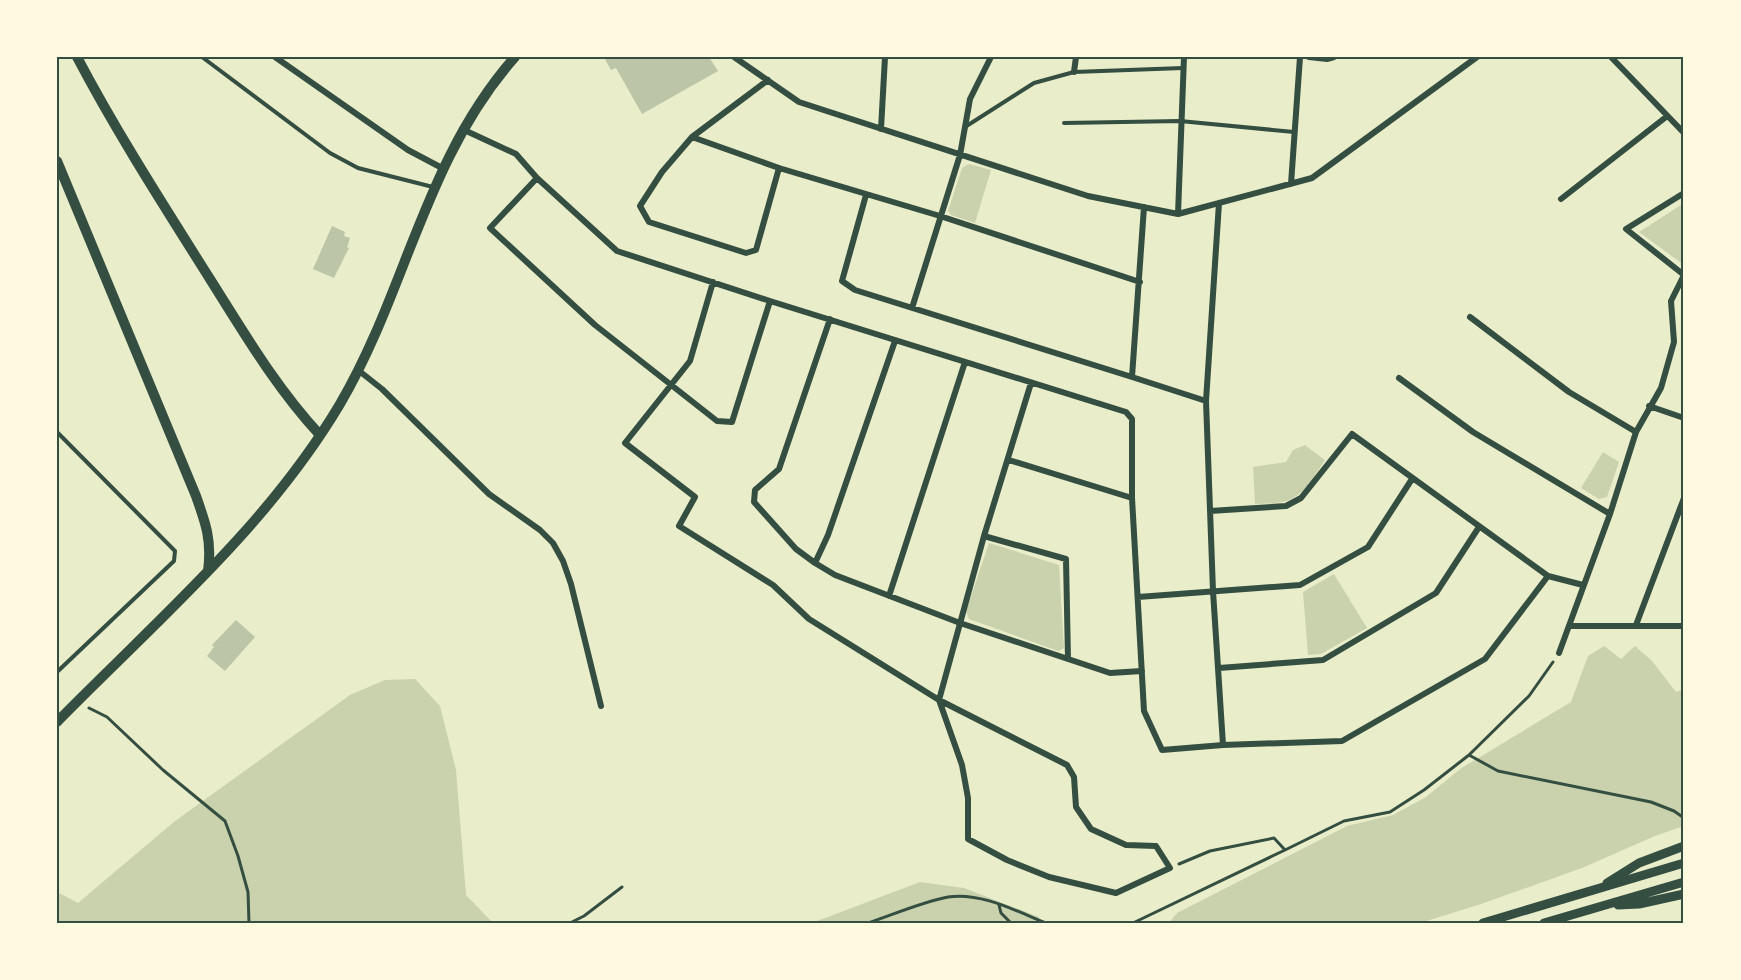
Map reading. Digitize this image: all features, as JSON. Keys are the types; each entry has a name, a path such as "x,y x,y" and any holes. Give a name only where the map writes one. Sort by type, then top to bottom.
{"main road":[{"path":"76,57 163,205 234,317 294,406 320,435"},
{"path":"57,722 208,571 275,498 320,435 372,341 442,168 462,129 482,97 515,57"},
{"path":"57,161 196,496 208,531 211,552 208,571"}],"street":[{"path":"274,57 408,150 442,168"},
{"path":"734,57 800,102 1088,196 1178,214 1312,178 1477,57"},
{"path":"881,129 885,57"},
{"path":"912,308 960,155 970,99 991,57"},
{"path":"1074,72 1076,57"},
{"path":"1178,214 1184,57"},
{"path":"1291,184 1300,57"},
{"path":"1309,57 1334,57"},
{"path":"1611,57 1666,117 1684,133"},
{"path":"768,80 692,137 662,172 640,206 649,222 746,253 756,250 779,168"},
{"path":"1561,199 1666,117"},
{"path":"462,129 516,154 537,178 617,251 965,363 1126,411 1132,419 1132,498 1144,711 1162,750 1223,745 1342,741 1485,659 1548,576"},
{"path":"692,137 779,168 940,216 1140,282"},
{"path":"537,178 490,228 595,326 717,421 732,422 770,301"},
{"path":"1559,653 1610,514 1635,432 1661,388 1674,342 1671,301 1684,275 1626,229 1684,193"},
{"path":"866,195 842,281 855,290 1206,401"},
{"path":"1219,203 1206,401 1213,591 1223,745"},
{"path":"1132,377 1144,207"},
{"path":"713,282 690,362 625,443 695,497 679,526 773,585 808,619 939,700 1067,765 1074,777 1076,807 1091,829 1126,845 1156,846 1170,868 1116,893 1049,877 1006,860 968,839 968,798 962,765 939,700 984,536 1031,383"},
{"path":"1470,317 1569,392 1635,432"},
{"path":"830,319 779,469 755,490 754,502 796,549 835,575 960,623 1110,673 1142,671"},
{"path":"815,563 828,535 895,340"},
{"path":"889,596 965,363"},
{"path":"358,370 382,389 489,494 540,530 553,543 563,561 571,584 601,706"},
{"path":"1399,378 1473,432 1610,514"},
{"path":"1650,406 1684,418"},
{"path":"1210,511 1286,506 1302,498 1352,434 1548,576 1583,585"},
{"path":"1009,460 1132,498"},
{"path":"1138,597 1300,585 1368,547 1412,479"},
{"path":"1636,625 1684,498"},
{"path":"1219,668 1323,660 1436,593 1479,527"},
{"path":"984,536 1066,559 1068,659"},
{"path":"1569,626 1684,626"},
{"path":"1597,889 1639,862 1684,846"},
{"path":"1483,923 1684,863"},
{"path":"1544,923 1684,882"},
{"path":"1601,906 1639,904 1684,894"}],"lane":[{"path":"202,57 330,153 358,168 434,187"},
{"path":"965,127 1034,82 1074,72 1183,68"},
{"path":"1064,123 1180,121 1294,132"},
{"path":"57,432 175,550 174,561 57,672"}],"path":[{"path":"1133,923 1344,821 1390,812 1424,790 1469,755 1529,696 1559,653"},
{"path":"76,702 107,717 164,770 225,821 248,892 249,923"},
{"path":"1469,755 1498,771 1651,802 1674,811 1684,818"},
{"path":"1170,868 1210,851 1274,838 1285,850"},
{"path":"570,923 584,916 622,887"},
{"path":"868,923 948,897 973,897 999,904 1046,923"},
{"path":"999,904 1001,913 1011,923"}],"green space":[{"path":"969,164 991,170 975,223 951,215 948,211 962,168"},
{"path":"1684,203 1684,265 1639,232"},
{"path":"1305,445 1325,460 1305,488 1295,497 1285,501 1255,504 1253,467 1286,462 1293,450"},
{"path":"1603,452 1619,462 1607,497 1599,499 1581,488"},
{"path":"989,543 1059,565 1064,648 1058,651 969,619 966,611"},
{"path":"1334,574 1367,628 1321,654 1308,655 1303,592"},
{"path":"1604,646 1621,659 1635,646 1652,661 1676,692 1684,689 1684,826 1582,868 1420,923 1169,923 1177,913 1347,826 1393,815 1426,797 1460,769 1571,702 1588,656"},
{"path":"415,679 440,706 456,770 466,895 493,923 57,923 57,892 78,903 175,821 350,695 385,680"},
{"path":"920,882 964,888 1039,917 1041,923 812,923"}],"building":[{"path":"607,57 709,57 718,71 642,114 616,68 611,70 605,59"},
{"path":"332,226 345,232 344,236 350,238 347,247 349,248 334,278 313,269"},
{"path":"236,620 255,637 225,671 207,656 214,647 212,645"}]}
